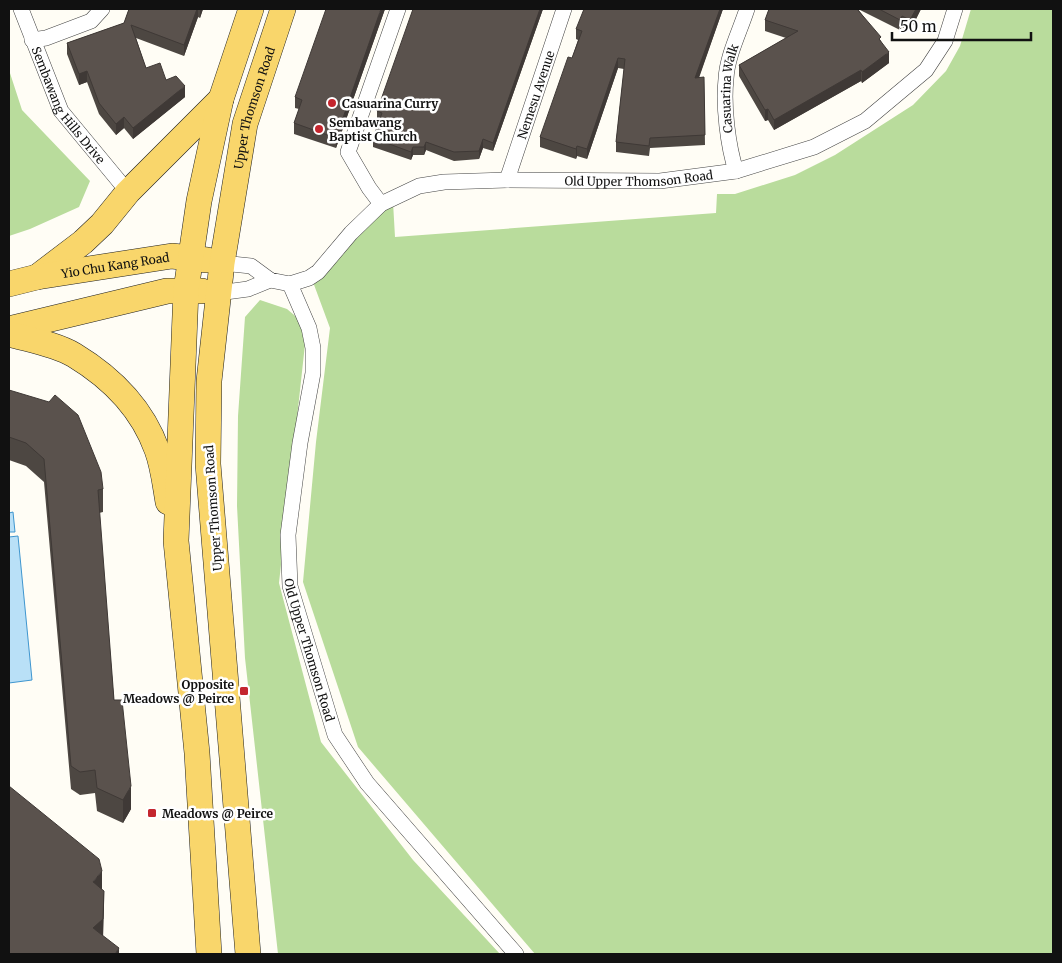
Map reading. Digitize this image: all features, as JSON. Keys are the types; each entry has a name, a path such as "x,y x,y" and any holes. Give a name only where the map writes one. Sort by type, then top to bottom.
{"main road":[{"path":"176,542 186,290 190,257 199,201 221,99 251,9"},
{"name":"Upper Thomson Road","path":"248,954 208,464 209,381 222,262 246,124 283,9"},
{"path":"37,277 83,242 102,224 128,192 221,99"},
{"name":"Yio Chu Kang Road","path":"9,284 37,277 172,256 222,262"},
{"path":"9,329 167,291 218,292"},
{"path":"9,334 73,354 110,380 128,398 144,419 158,452 176,542 197,753 209,954"}],"street":[{"name":"Sembawang Hills Drive","path":"21,9 61,111 128,192"},
{"path":"32,40 46,38 91,22 102,9"},
{"path":"381,204 348,152 398,9"},
{"name":"Nemesu Avenue","path":"507,180 564,9"},
{"name":"Casuarina Walk","path":"736,171 731,155 726,78 731,56 747,9"},
{"name":"Old Upper Thomson Road","path":"516,954 367,784 335,735 290,586 288,535 300,443 313,373 313,348 309,328 290,284 309,278 318,272 351,233 381,204 419,186 444,182 507,180 660,181 736,171 814,147 865,121 926,70 945,40 955,9"},
{"path":"222,262 251,266 270,280 290,284"},
{"path":"218,292 248,289 270,280"}],"green space":[{"path":"971,9 1053,9 1053,954 535,954 358,747 303,582 316,442 330,328 313,282 393,202 395,237 716,213 717,194 735,194 795,175 835,155 913,105 946,71 960,46"},
{"path":"9,70 22,110 90,181 79,207 30,229 9,236"},
{"path":"260,300 287,309 307,326 279,583 321,742 413,860 500,954 278,954 245,658 237,506 238,416 245,317"}],"water":[{"path":"13,512 15,532 9,532 9,513"},
{"path":"18,536 32,680 9,683 9,537"}],"building":[{"path":"129,9 197,9 184,45 131,25 146,68 160,63 166,80 176,76 185,86 133,128 124,117 116,124 99,103 87,71 79,74 67,43 124,23"},
{"path":"326,9 381,9 336,138 294,123 302,100 295,97"},
{"path":"413,9 540,9 493,143 483,139 479,151 454,152 426,142 424,147 413,147 411,152 373,138 382,113 377,111"},
{"path":"584,9 720,9 695,78 704,77 705,135 650,138 649,146 616,142 625,59 618,58 587,149 577,146 576,149 540,137 568,57 572,58 582,31 576,29"},
{"path":"769,9 857,9 881,37 879,39 889,52 862,72 861,70 774,120 768,109 765,110 739,65 798,31 765,20"},
{"path":"879,9 916,9 910,20 902,16 900,20"},
{"path":"9,390 49,402 55,395 78,415 101,472 103,489 98,490 114,700 122,700 131,786 123,800 97,788 95,770 80,772 71,766 44,459 26,443 9,437"},
{"path":"9,786 99,859 102,871 93,882 104,891 103,919 93,928 119,948 115,954 9,954"}],"place":[{"name":"Casuarina Curry","path":"332,103"},
{"name":"Sembawang Baptist Church","path":"319,129"},
{"name":"Opposite Meadows @ Peirce","path":"244,691"},
{"name":"Meadows @ Peirce","path":"152,813"}]}
